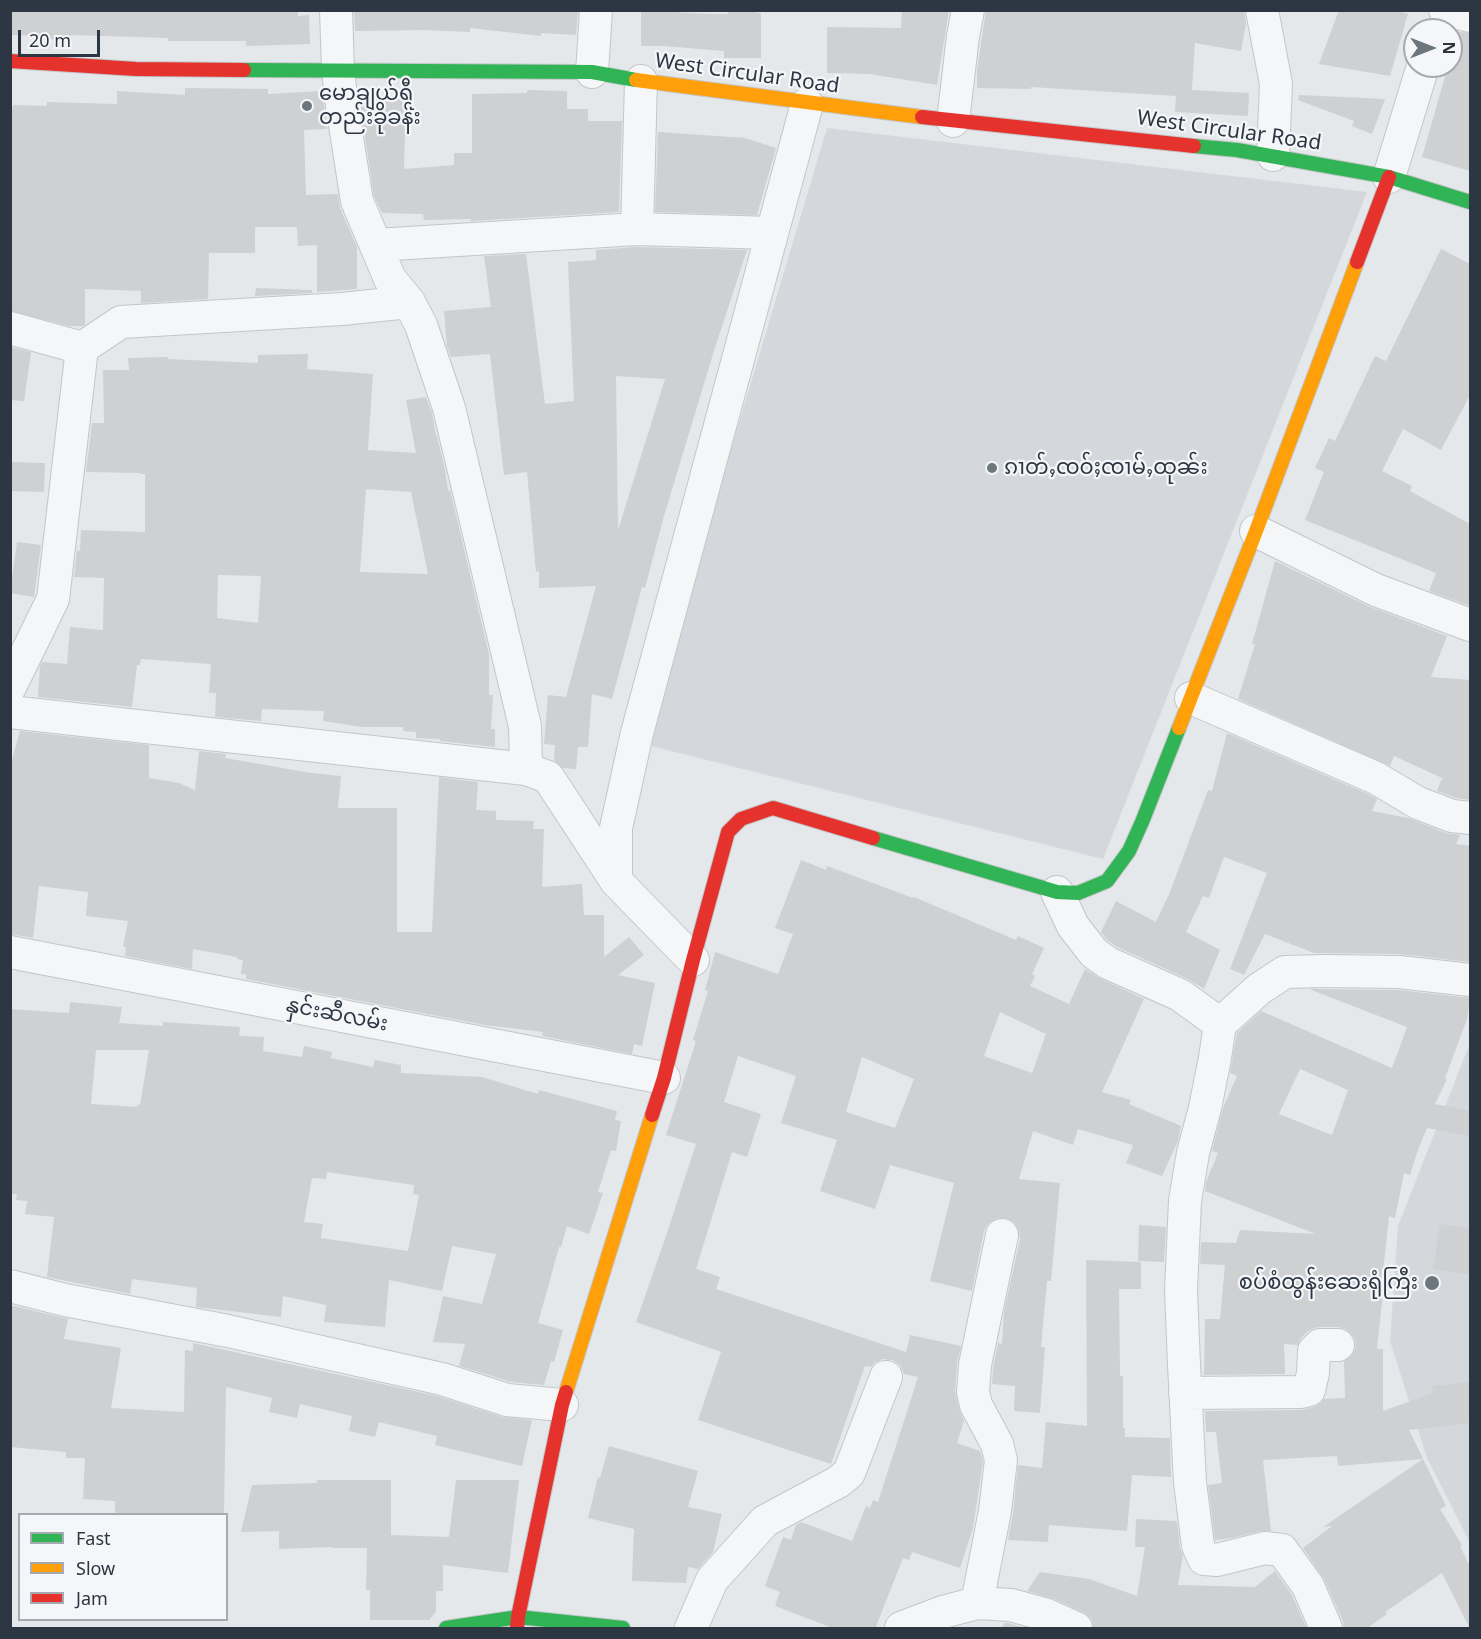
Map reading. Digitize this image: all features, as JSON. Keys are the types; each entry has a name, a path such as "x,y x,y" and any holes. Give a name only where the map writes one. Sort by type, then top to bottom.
{"main road":[{"name":"West Circular Road","path":"10,61 135,69 592,72 807,104 1273,155 1389,177 1470,202"},
{"path":"517,1623 562,1405 664,1078 728,832 741,819 773,808 1057,892 1078,893 1107,881 1129,851 1191,698 1389,177"},
{"path":"446,1629 517,1623 623,1629"}],"street":[{"path":"336,10 338,70 357,201 390,279 409,302 421,325 449,408 525,726 526,769"},
{"path":"592,72 596,10"},
{"path":"953,121 968,10"},
{"path":"1262,10 1276,84 1273,155"},
{"path":"1445,10 1470,16"},
{"path":"1389,177 1419,78"},
{"path":"637,229 641,81"},
{"path":"616,881 616,828 637,733 807,104"},
{"path":"376,245 637,229 772,232"},
{"path":"10,328 82,348 121,322 342,309 409,302"},
{"path":"10,687 53,599 82,348"},
{"path":"1256,531 1376,590 1470,625"},
{"path":"1191,698 1376,778 1418,803 1452,816 1470,818"},
{"path":"10,712 526,769 548,777 616,881 693,960"},
{"path":"1057,892 1073,926 1094,953 1108,963 1180,995 1220,1024"},
{"name":"နှင်းဆီလမ်း","path":"10,952 664,1078"},
{"path":"1326,1629 1308,1586 1282,1550 1264,1548 1217,1560 1204,1559 1198,1546 1190,1482 1181,1290 1185,1201 1220,1024 1259,989 1285,972 1399,972 1470,980"},
{"path":"976,1603 995,1511 1001,1460 997,1444 976,1405 973,1392 975,1365 1002,1236"},
{"path":"10,1286 65,1300 228,1331 442,1378 507,1400 562,1405"},
{"path":"1185,1393 1301,1392 1309,1390 1313,1373 1314,1351 1320,1345 1338,1345"},
{"path":"690,1629 712,1580 765,1521 831,1486 849,1473 885,1377"},
{"path":"901,1629 944,1612 976,1603 1011,1605 1047,1615 1076,1629"}],"shaded area":[{"name":"ၵၢတ်ႇၸဝ်ႈၸၢမ်ႇထုၼ်း","path":"827,128 1367,192 1103,859 643,744"},
{"name":"စပ်စံထွန်းဆေးရုံကြီး","path":"1470,1043 1470,1543 1427,1458 1390,1341 1398,1226"}],"building":[{"path":"10,10 298,10 298,16 309,15 310,44 246,46 246,41 168,41 168,38 71,35 70,40 45,39 45,36 10,35"},
{"path":"354,10 578,10 576,35 541,33 541,36 470,28 470,32 355,31"},
{"path":"641,10 728,14 728,10 757,10 757,13 761,13 761,58 724,58 724,51 641,46"},
{"path":"902,10 949,10 937,85 870,74 827,73 827,27 901,28"},
{"path":"986,10 1244,10 1246,23 1241,51 1195,43 1192,90 1249,93 1248,116 1175,112 1176,96 1031,87 1031,89 977,88 977,70"},
{"path":"1339,10 1395,10 1408,14 1407,18 1403,18 1403,31 1390,76 1319,64"},
{"path":"1463,32 1470,33 1470,171 1422,157 1445,78 1463,78"},
{"path":"185,88 268,89 268,94 322,91 327,129 304,130 306,195 338,194 340,208 357,247 357,289 317,292 317,245 298,246 297,227 255,227 255,253 209,253 208,299 141,303 141,291 85,289 85,324 83,326 70,326 10,311 10,107 13,105 47,106 47,102 117,104 117,91 185,95"},
{"path":"527,90 567,91 567,109 588,109 588,121 622,121 619,212 471,221 471,219 424,220 423,214 382,213 374,196 359,98 406,97 404,169 454,165 454,153 472,153 472,94 527,93"},
{"path":"1299,95 1385,99 1372,134 1352,126 1354,121 1298,100"},
{"path":"658,132 745,138 776,148 757,215 655,212"},
{"path":"637,247 747,250 664,516 645,588 642,587 612,699 592,694 588,747 578,747 576,769 563,768 554,760 555,745 544,744 548,695 566,697 596,586 539,588 527,472 504,475 490,354 451,357 447,347 444,311 491,307 484,256 526,254 545,404 574,401 568,262 596,260 596,250","holes":["616,376 665,379 618,530"]},
{"path":"1441,249 1470,264 1470,395 1441,450 1403,429 1382,471 1412,486 1410,491 1470,524 1470,606 1429,591 1436,573 1305,520 1324,472 1315,468 1329,438 1335,441 1375,356 1386,361"},
{"path":"256,288 312,290 312,293 255,296"},
{"path":"10,347 31,352 24,401 10,400"},
{"path":"308,354 307,369 373,374 368,450 416,453 406,400 426,397 432,413 448,491 450,490 489,654 489,695 493,695 491,729 495,729 495,747 416,738 416,732 403,731 403,727 362,727 323,721 324,711 262,709 261,721 215,717 216,693 209,693 211,664 141,659 140,665 137,665 132,707 38,697 42,662 67,664 70,627 103,630 104,578 74,577 77,550 80,551 81,530 145,532 145,474 86,472 92,423 104,423 103,370 129,370 128,358 168,357 168,359 258,363 258,355","holes":["366,489 411,492 428,574 360,572","218,575 261,576 258,623 217,618"]},
{"path":"10,462 45,463 44,492 10,491"},
{"path":"17,542 41,545 34,597 10,593"},
{"path":"1275,561 1368,606 1447,636 1431,677 1470,680 1470,800 1437,791 1442,778 1394,756 1390,766 1238,699 1255,644 1252,644"},
{"path":"20,731 149,745 149,778 179,783 195,790 199,751 226,754 225,758 341,776 338,808 397,808 397,932 432,932 439,777 478,782 476,810 496,811 496,820 534,821 533,829 544,829 542,887 582,884 584,915 604,915 604,957 629,937 644,955 618,975 655,983 642,1046 634,1044 632,1054 542,1036 543,1032 485,1025 246,979 246,974 241,974 243,960 193,949 192,969 125,956 126,947 123,947 128,921 86,916 88,892 39,886 33,938 10,934 10,767"},
{"path":"1227,733 1368,794 1377,799 1372,811 1408,818 1446,833 1460,835 1456,844 1470,846 1470,962 1399,954 1314,953 1265,934 1244,975 1230,969 1267,873 1224,857 1209,898 1203,896 1186,932 1220,950 1204,989 1107,940 1101,932 1116,901 1156,922 1170,892 1208,790 1212,791"},
{"path":"801,860 826,870 827,866 914,897 1016,940 1018,936 1044,948 1032,974 1035,976 1030,986 1069,1004 1085,969 1144,999 1102,1092 1131,1100 1129,1104 1181,1126 1178,1141 1162,1176 1126,1163 1133,1145 1078,1129 1073,1145 1033,1131 1019,1179 1060,1183 1051,1281 1047,1281 1041,1347 1045,1347 1040,1413 1014,1411 1015,1386 992,1384 998,1343 1002,1344 1004,1312 1020,1239 1019,1230 1014,1222 1006,1218 997,1218 988,1224 984,1231 972,1291 930,1281 954,1183 890,1165 875,1209 820,1191 837,1140 781,1123 796,1076 738,1056 724,1102 761,1114 747,1157 732,1152 696,1269 720,1277 716,1289 906,1352 910,1335 961,1346 955,1391 964,1421 957,1443 980,1451 983,1461 973,1528 960,1568 912,1552 909,1560 903,1558 875,1629 835,1629 775,1606 780,1592 765,1586 783,1537 791,1540 796,1525 801,1522 852,1541 866,1506 870,1508 873,1500 878,1502 918,1377 904,1374 900,1365 892,1360 883,1359 871,1367 865,1366 831,1464 698,1420 721,1352 636,1322 696,1144 666,1135 696,1041 693,1040 708,991 705,990 715,952 778,974 793,934 775,928","holes":["1000,1012 1046,1034 1032,1073 984,1056","862,1057 914,1079 895,1128 846,1112"]},
{"path":"1309,989 1398,990 1470,998 1467,1019 1445,1078 1447,1079 1435,1104 1470,1111 1470,1136 1427,1128 1410,1175 1404,1173 1395,1218 1389,1216 1377,1349 1383,1349 1383,1411 1433,1393 1432,1386 1470,1382 1470,1423 1409,1430 1446,1506 1440,1509 1462,1545 1460,1546 1470,1567 1470,1629 1442,1573 1385,1612 1387,1614 1366,1629 1344,1629 1343,1621 1324,1579 1303,1548 1332,1526 1323,1527 1423,1459 1338,1466 1337,1456 1263,1460 1271,1531 1215,1540 1208,1485 1222,1483 1216,1432 1206,1432 1205,1411 1301,1410 1314,1407 1324,1399 1345,1398 1344,1361 1353,1354 1356,1346 1354,1337 1346,1329 1314,1328 1301,1338 1298,1345 1284,1344 1285,1374 1204,1375 1205,1319 1220,1319 1225,1265 1200,1264 1201,1242 1236,1243 1240,1230 1316,1234 1205,1191 1206,1182 1218,1153 1212,1151 1223,1108 1237,1076 1230,1073 1237,1033 1261,1011 1392,1068 1407,1027","holes":["1300,1069 1348,1090 1332,1135 1279,1114"]},
{"path":"70,1002 122,1007 119,1023 163,1026 163,1022 240,1027 239,1036 264,1037 263,1051 302,1057 304,1046 332,1052 331,1058 373,1067 375,1060 401,1065 401,1073 482,1077 538,1094 539,1090 617,1111 615,1120 621,1121 616,1151 611,1150 598,1192 603,1193 589,1234 567,1226 538,1323 563,1330 554,1362 551,1361 544,1385 511,1382 459,1366 465,1344 433,1342 443,1296 482,1304 496,1254 452,1246 442,1291 389,1280 385,1327 324,1322 326,1305 283,1296 281,1317 196,1307 197,1288 132,1279 130,1294 47,1277 54,1217 25,1214 27,1201 16,1200 17,1194 10,1194 10,1009 69,1013","holes":["96,1050 149,1050 140,1105 137,1107 91,1104","327,1172 414,1185 413,1194 419,1195 408,1251 321,1238 323,1224 304,1222 312,1178 326,1179"]},
{"path":"1440,1224 1470,1228 1470,1275 1433,1269"},
{"path":"1139,1225 1166,1227 1164,1262 1138,1261"},
{"path":"1086,1260 1141,1262 1141,1289 1119,1289 1123,1428 1125,1428 1125,1437 1170,1438 1171,1477 1132,1475 1127,1531 1049,1525 1048,1542 1008,1540 1018,1465 1042,1468 1046,1422 1087,1426"},
{"path":"10,1305 68,1319 64,1339 121,1348 111,1408 184,1412 185,1350 193,1351 193,1343 437,1396 502,1417 532,1420 522,1466 435,1445 437,1436 379,1422 375,1437 349,1431 352,1416 300,1404 297,1418 269,1412 272,1398 226,1387 224,1513 115,1513 115,1501 83,1499 85,1458 66,1458 66,1452 10,1447"},
{"path":"609,1446 698,1471 688,1507 722,1514 713,1552 698,1569 688,1567 686,1583 632,1581 634,1529 588,1518 598,1477 600,1478"},
{"path":"317,1480 391,1480 391,1535 449,1537 456,1480 519,1480 508,1573 443,1565 443,1591 436,1591 436,1612 429,1620 370,1620 370,1590 366,1590 367,1548 279,1549 279,1531 241,1532 252,1485 317,1483"},
{"path":"1136,1519 1177,1521 1183,1555 1178,1585 1255,1587 1275,1571 1292,1595 1307,1629 1094,1629 1091,1618 1083,1612 1054,1599 1027,1591 1040,1572 1089,1579 1137,1596 1145,1547 1135,1547"},
{"path":"1005,1623 1008,1623 1028,1629 1001,1629"}],"traffic: fast":[{"path":"244,70 592,72 636,80"},
{"path":"1194,146 1237,150 1389,177 1470,202"},
{"path":"873,838 1057,892 1078,893 1107,881 1129,851 1179,728"},
{"path":"446,1628 518,1617 623,1628"}],"traffic: slow":[{"path":"636,80 922,117"},
{"path":"1179,728 1357,262"},
{"path":"566,1392 652,1115"}],"traffic: jam":[{"path":"10,61 136,69 244,70"},
{"path":"922,117 1194,146"},
{"path":"1357,262 1389,177"},
{"path":"652,1115 664,1078 728,832 741,819 773,808 873,838"},
{"path":"517,1628 566,1392"}],"place":[{"name":"မောချယ်ရီ တည်းခိုခန်း","path":"307,106"},
{"name":"ၵၢတ်ႇၸဝ်ႈၸၢမ်ႇထုၼ်း","path":"992,468"},
{"name":"စပ်စံထွန်းဆေးရုံကြီး","path":"1432,1283"}]}
